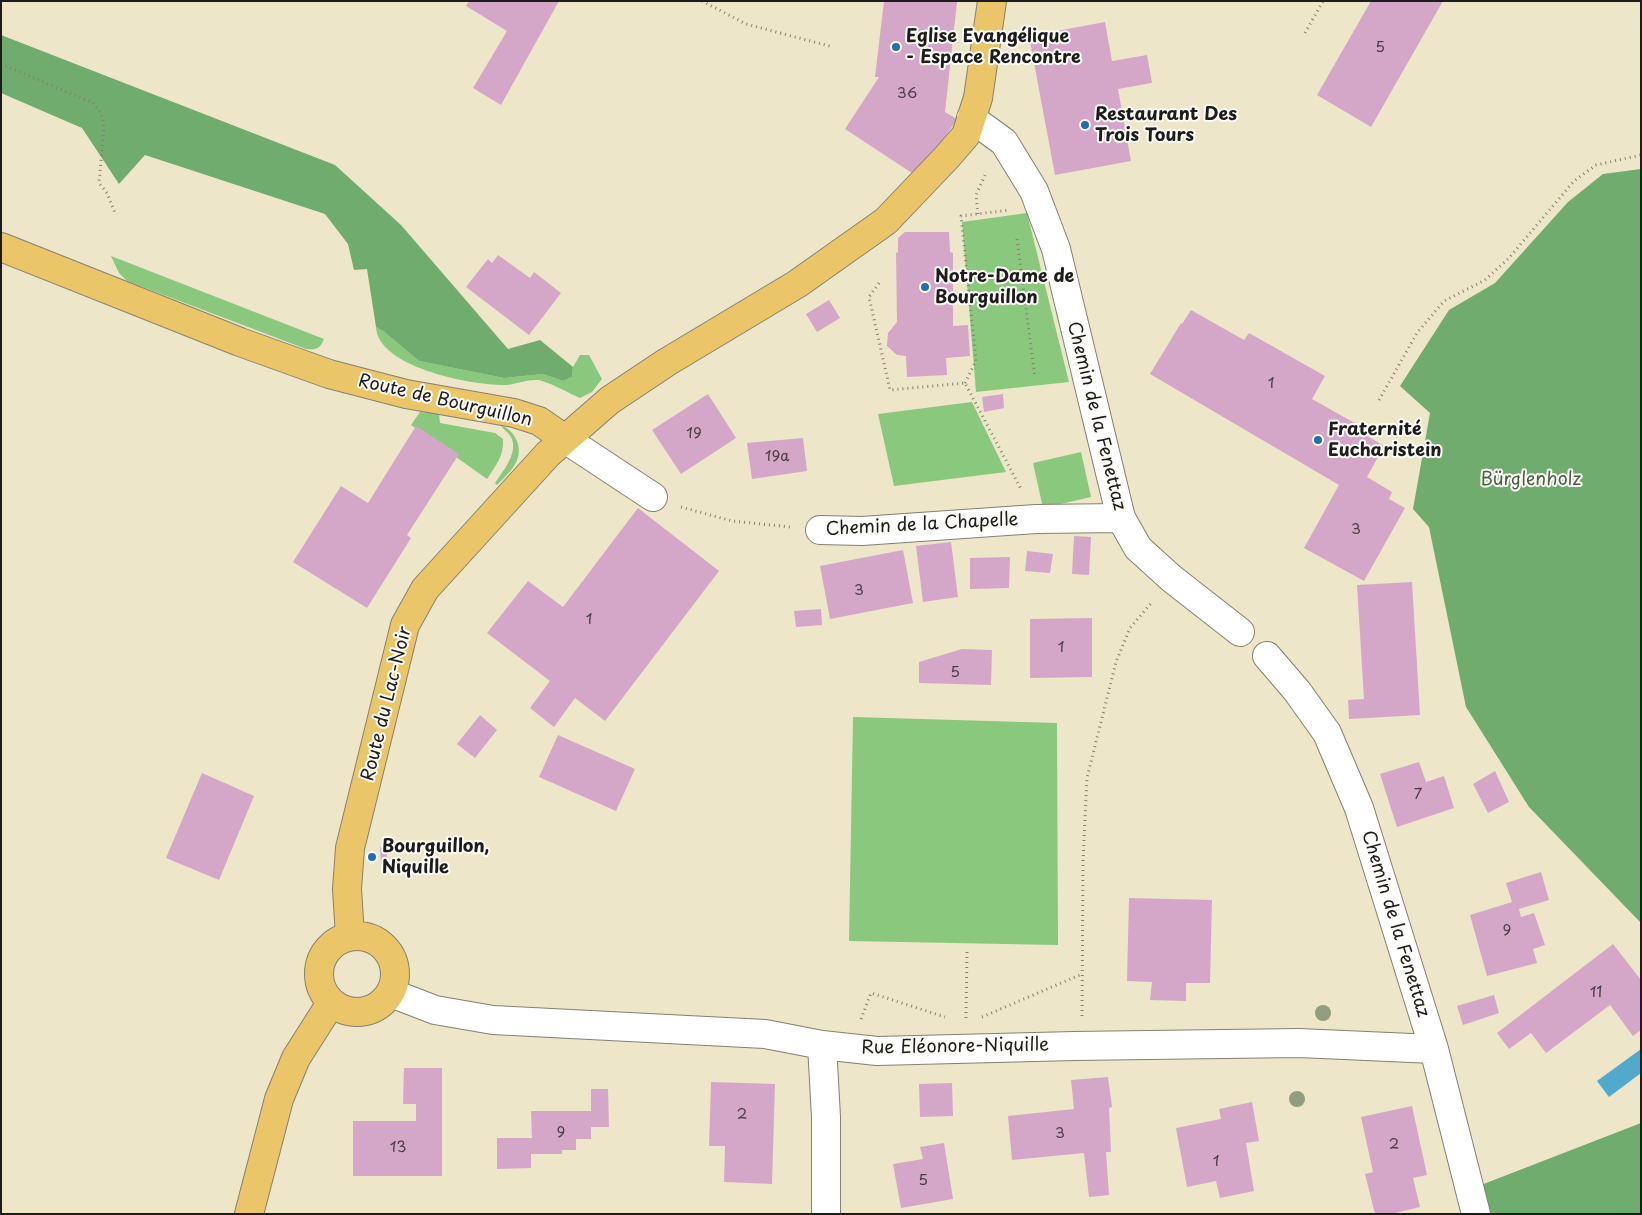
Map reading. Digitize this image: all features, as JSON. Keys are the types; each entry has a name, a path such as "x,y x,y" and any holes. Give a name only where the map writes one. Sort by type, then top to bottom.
{"main road":[{"path":"565,439 610,400 667,362 797,284 886,221 966,135 978,98 992,1"},
{"name":"Route de Bourguillon","path":"1,247 240,342 329,374 406,394 514,413 539,421 565,439"},
{"name":"Route du Lac-Noir","path":"350,936 347,890 350,848 405,625 430,584 532,470 565,439"},
{"path":"350,936 363,936 375,939 391,957 395,969 395,981 391,993 384,1002 364,1012 352,1012 341,1009 331,1003 324,993 320,982 319,970 322,958 329,948 339,940 350,936"},
{"path":"249,1214 279,1099 296,1058 331,1003"}],"street":[{"name":"Chemin de la Fenettaz","path":"971,118 1004,142 1034,191 1056,249 1121,518 1138,548 1171,578 1240,632"},
{"path":"565,439 653,496"},
{"name":"Chemin de la Chapelle","path":"820,530 862,531 1036,519 1121,518"},
{"name":"Chemin de la Fenettaz","path":"1267,656 1297,691 1327,733 1356,800 1434,1049 1476,1214"},
{"name":"Rue Eléonore-Niquille","path":"391,993 435,1010 493,1020 765,1034 822,1045 878,1051 965,1036 1081,1046 1299,1043 1434,1049"},
{"path":"822,1045 826,1117 826,1214"}],"path":[{"path":"702,1 746,24 832,47"},
{"path":"1305,33 1323,1"},
{"path":"1,64 93,103 101,113 104,126 99,183 107,193 115,213"},
{"path":"1379,400 1417,333 1444,301 1485,280 1509,258 1574,181 1596,165 1641,155"},
{"path":"978,214 976,195 986,172"},
{"path":"965,383 976,361 961,216 1014,210"},
{"path":"1016,229 1035,378"},
{"path":"879,284 869,297 890,390 965,383"},
{"path":"965,383 1036,519"},
{"name":"Chemin de la Chapelle","path":"653,496 688,510 732,521 820,530"},
{"path":"1081,1046 1083,861 1087,778 1116,662 1130,628 1171,578"},
{"path":"965,1036 967,950"},
{"path":"965,1036 1082,974"},
{"path":"850,1048 871,993 965,1036"}],"green space":[{"path":"1,35 335,165 401,225 508,349 540,340 573,367 572,377 563,381 543,374 504,378 419,361 376,327 367,269 354,270 348,244 325,214 145,155 119,184 82,128 1,93"},
{"name":"Bürglenholz","path":"1641,169 1641,923 1529,807 1466,707 1429,527 1413,509 1430,413 1400,386 1449,310 1495,283 1568,202 1603,174"},
{"path":"1027,213 1069,382 976,392 962,222"},
{"path":"111,256 324,339 317,348 306,349 127,281 119,273"},
{"path":"376,327 419,361 504,378 543,374 563,381 572,377 573,367 580,355 589,355 602,379 592,392 580,398 538,380 500,385 447,377 408,363 392,353 381,341"},
{"path":"972,402 1006,472 894,486 878,414"},
{"path":"420,412 439,414 440,423 495,433 503,439 501,455 487,479 411,425"},
{"path":"500,425 514,435 519,448 519,454 507,475 497,485 495,483 506,467 513,449 511,437"},
{"path":"1081,452 1091,497 1043,508 1033,463"},
{"path":"853,717 1057,723 1058,945 849,941"},
{"path":"1641,1123 1641,1214 1486,1214 1481,1185"}],"water":[{"path":"1641,1049 1641,1073 1609,1097 1597,1081"}],"building":[{"path":"469,1 559,1 501,105 473,88 507,31 466,6"},
{"path":"884,1 957,2 945,112 957,119 918,177 845,129 879,77 875,77"},
{"path":"1371,1 1443,1 1371,127 1317,95"},
{"name":"Restaurant Des Trois Tours","path":"1105,22 1112,61 1147,55 1152,83 1118,89 1131,161 1055,175 1029,36"},
{"name":"Notre-Dame de Bourguillon","path":"905,232 949,232 950,252 953,253 953,326 968,325 970,356 946,358 947,375 907,377 906,356 897,355 887,346 888,333 897,322 896,253 898,252 898,238"},
{"path":"498,255 530,278 534,272 561,293 529,335 466,287 488,259 492,263"},
{"path":"829,300 840,318 817,332 806,314"},
{"name":"Fraternité Eucharistein","path":"1191,310 1244,340 1249,333 1325,376 1312,399 1367,430 1364,434 1384,446 1367,477 1392,492 1389,499 1405,508 1364,581 1304,548 1339,485 1150,374"},
{"path":"708,394 736,438 681,474 652,430"},
{"path":"1003,394 1004,408 984,412 982,397"},
{"path":"416,426 459,454 407,535 411,538 367,608 293,562 341,486 368,503"},
{"path":"803,438 807,471 752,479 747,443"},
{"path":"638,508 719,571 605,721 575,698 554,727 530,708 550,681 487,633 528,581 563,607"},
{"path":"1074,536 1091,537 1089,575 1072,574"},
{"path":"951,542 958,597 923,602 916,546"},
{"path":"903,550 913,603 830,619 820,566"},
{"path":"1027,551 1053,554 1050,573 1025,571"},
{"path":"1010,557 1009,588 970,589 970,558"},
{"path":"1412,582 1420,715 1349,719 1348,700 1364,699 1357,585"},
{"path":"821,609 822,625 796,627 794,611"},
{"path":"1092,618 1092,677 1030,678 1030,619"},
{"path":"962,649 992,650 991,685 919,683 919,662"},
{"path":"480,715 497,730 475,758 457,744"},
{"path":"558,735 635,769 616,811 539,777"},
{"path":"1419,762 1426,782 1444,776 1454,808 1397,827 1380,774"},
{"path":"1495,771 1509,802 1488,813 1473,784"},
{"path":"202,773 254,796 219,880 166,858"},
{"path":"380,847 387,847 387,865 381,865"},
{"path":"1541,872 1549,900 1519,909 1521,917 1534,913 1545,945 1533,949 1537,963 1487,976 1470,915 1512,902 1506,883"},
{"path":"1129,898 1212,900 1210,983 1186,983 1186,1001 1150,1000 1152,982 1127,981"},
{"path":"1613,944 1641,980 1641,1030 1633,1036 1610,1005 1546,1053 1531,1033 1509,1049 1497,1033"},
{"path":"1494,995 1499,1013 1463,1025 1457,1006"},
{"path":"404,1068 442,1068 442,1176 353,1176 353,1121 416,1121 416,1104 403,1104"},
{"path":"1108,1077 1112,1107 1109,1108 1111,1152 1106,1152 1109,1195 1089,1197 1084,1153 1012,1160 1008,1116 1074,1109 1071,1080"},
{"path":"711,1082 775,1084 772,1184 724,1182 725,1146 709,1146"},
{"path":"952,1083 953,1116 920,1117 919,1084"},
{"path":"591,1089 608,1089 609,1127 591,1127 591,1139 576,1139 576,1150 562,1150 562,1154 531,1154 531,1168 497,1169 497,1138 532,1138 531,1111 591,1111"},
{"path":"1252,1102 1259,1141 1246,1143 1254,1191 1220,1198 1216,1181 1187,1187 1176,1128 1221,1119 1219,1109"},
{"path":"1412,1106 1427,1175 1413,1178 1420,1207 1391,1214 1375,1214 1365,1174 1373,1172 1361,1117"},
{"path":"944,1143 953,1199 901,1208 893,1164 923,1159 920,1147"}],"place":[{"name":"Eglise Evangélique - Espace Rencontre","path":"896,47"},
{"name":"Restaurant Des Trois Tours","path":"1085,125"},
{"name":"Notre-Dame de Bourguillon","path":"925,287"},
{"name":"Fraternité Eucharistein","path":"1318,440"},
{"name":"Bourguillon, Niquille","path":"372,857"}]}
